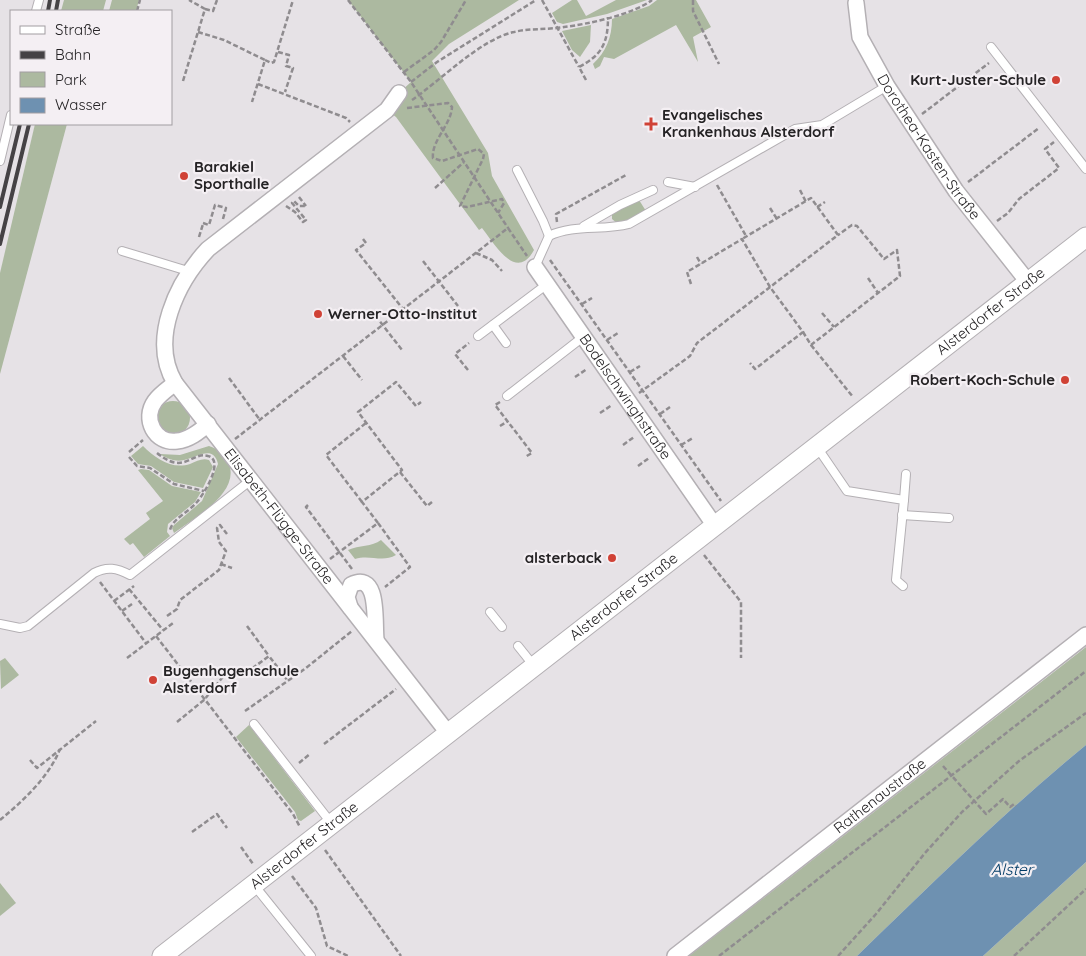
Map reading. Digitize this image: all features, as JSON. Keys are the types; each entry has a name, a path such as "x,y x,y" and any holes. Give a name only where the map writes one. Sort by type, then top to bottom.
{"street":[{"name":"Dorothea-Kasten-Straße","path":"857,1 860,38 887,86 956,191 1028,282"},
{"name":"Elisabeth-Flügge-Straße","path":"399,93 387,110 208,249 188,272 176,297 166,334 166,362 175,383 448,733"},
{"name":"Alsterdorfer Straße","path":"162,956 1086,237"},
{"name":"Bodelschwinghstraße","path":"536,267 546,285 715,526"},
{"path":"175,383 154,402 148,439 167,441 188,439 208,424"},
{"name":"Elisabeth-Flügge-Straße","path":"350,607 348,590 357,582 364,582 370,587 374,596"},
{"path":"374,596 376,641"},
{"name":"Rathenaustraße","path":"675,956 1086,635"}],"lane":[{"path":"991,47 1086,169"},
{"path":"536,267 549,236 558,231 629,224 795,129 822,125 887,86"},
{"path":"0,161 10,119"},
{"path":"517,170 543,220 549,236"},
{"path":"668,182 695,187"},
{"path":"582,228 620,205 652,190"},
{"path":"122,251 188,272"},
{"path":"478,336 546,285"},
{"path":"493,325 506,343"},
{"path":"507,396 583,337"},
{"path":"817,447 847,491 904,500"},
{"path":"902,586 896,580 906,474"},
{"path":"0,624 20,628 34,623 94,573 102,569 112,568 130,575 251,480"},
{"path":"902,515 949,518"},
{"path":"490,612 502,627"},
{"path":"518,646 534,666"},
{"path":"254,724 332,824"},
{"path":"258,881 311,956"}],"path":[{"path":"189,0 213,12 217,0"},
{"path":"198,32 224,40 271,63 274,62 293,0"},
{"path":"348,0 404,72 536,267"},
{"path":"404,72 438,46 466,0"},
{"path":"423,73 536,0"},
{"path":"542,0 586,80"},
{"path":"498,213 504,206 504,200 490,200 467,207 460,206 473,176 483,160 484,152 478,149 442,160 433,158 434,149 444,131 452,107 448,103 400,108 492,40 514,32 558,28 608,17 652,0"},
{"path":"693,0 693,11 720,64"},
{"path":"183,81 205,9"},
{"path":"579,67 595,59 604,45 608,31 608,17"},
{"path":"277,52 289,55 286,66 293,68 285,92"},
{"path":"910,123 998,56"},
{"path":"252,102 265,60"},
{"path":"258,84 285,92 319,109 346,118 359,132"},
{"path":"956,191 1048,121"},
{"path":"986,229 1008,213 1019,199 1060,168 1045,149 1061,137"},
{"path":"435,188 464,162"},
{"path":"558,231 556,214 626,176"},
{"path":"712,177 746,237"},
{"path":"800,190 806,202"},
{"path":"274,198 295,212 303,222 306,220 292,203 294,201 299,206 306,206 299,197"},
{"path":"691,284 687,272 811,198 838,235"},
{"path":"817,207 824,202"},
{"path":"199,236 203,223 210,225 215,205 226,208 220,229 225,236"},
{"path":"770,208 777,219"},
{"path":"627,401 690,356 697,344 852,225 857,226 884,259 897,250 900,276 811,345"},
{"path":"226,447 508,228"},
{"path":"363,239 366,243 356,250 403,309"},
{"path":"742,239 770,287 811,345 853,397"},
{"path":"543,249 721,502"},
{"path":"476,253 492,260 502,271"},
{"path":"697,257 701,264"},
{"path":"423,261 458,306"},
{"path":"868,278 878,293"},
{"path":"582,304 592,298"},
{"path":"371,310 402,350"},
{"path":"822,313 834,327"},
{"path":"750,363 755,370 803,332"},
{"path":"607,340 618,333"},
{"path":"468,370 455,354 478,336"},
{"path":"342,356 362,380"},
{"path":"630,372 640,366"},
{"path":"575,377 587,369"},
{"path":"229,378 260,420"},
{"path":"421,402 416,406 396,382 358,412 402,470 400,472 427,506 432,502"},
{"path":"507,396 496,405 532,453 526,457"},
{"path":"600,413 612,405"},
{"path":"660,414 670,407"},
{"path":"500,426 508,421"},
{"path":"366,423 326,455 410,567 374,596"},
{"path":"623,444 634,437"},
{"path":"681,445 693,438"},
{"path":"128,452 148,439"},
{"path":"153,450 165,459 176,463 184,463 204,455 211,457 215,463 215,469 196,504 170,527 170,533 176,539"},
{"path":"129,457 137,466 150,468 174,484 204,491"},
{"path":"638,466 649,458"},
{"path":"362,502 400,472"},
{"path":"308,505 306,507 340,552 352,570 357,582"},
{"path":"319,567 378,524"},
{"path":"167,616 177,609 180,600 219,570 226,551 219,542 217,528 220,525 227,534"},
{"path":"694,542 741,602 741,658"},
{"path":"222,564 232,568"},
{"path":"94,573 146,643"},
{"path":"114,601 137,584"},
{"path":"129,589 163,630"},
{"path":"122,611 132,604"},
{"path":"128,658 174,623"},
{"path":"248,626 288,681"},
{"path":"156,636 293,814 300,827"},
{"path":"245,712 345,637"},
{"path":"177,722 204,700 226,673 246,673 269,656"},
{"path":"720,956 1086,671"},
{"path":"324,744 407,680"},
{"path":"838,956 876,914 925,853 974,801 1019,761 1086,713"},
{"path":"30,760 37,768 96,721"},
{"path":"0,820 20,803 39,781 57,758 60,749"},
{"path":"290,770 310,754"},
{"path":"953,778 986,814 1002,799 1010,807 1014,804 1016,806"},
{"path":"192,832 217,814 227,828"},
{"path":"241,847 258,881"},
{"path":"325,850 401,956"},
{"path":"282,862 316,908 327,946 348,956"},
{"path":"1014,956 1086,888"}],"green space":[{"path":"64,0 106,0 103,10 61,10"},
{"path":"112,0 139,0 136,10 109,10"},
{"path":"348,0 519,0 449,44 432,61 488,153 492,176 534,250 527,259 520,263 506,257 482,228 479,230 396,117 387,110 399,93 411,82"},
{"path":"572,0 577,0 586,16 616,0 647,0 607,14 563,24 557,22 552,13"},
{"path":"657,0 696,0 711,27 693,37 698,62 676,25 614,59 604,57 600,66 595,69 593,64 605,49 611,32 612,19 649,6"},
{"path":"591,25 590,42 580,57 572,50 562,31"},
{"path":"35,125 67,125 0,374 0,273"},
{"path":"639,200 646,211 618,224 612,219 612,213"},
{"path":"173,401 185,406 190,418 185,430 173,435 161,430 156,418 161,406"},
{"path":"143,446 158,459 170,464 183,465 206,459 209,460 213,467 203,488 174,482 151,466 138,464 131,456"},
{"path":"209,446 216,449 228,461 231,475 228,485 213,504 174,533 172,528 174,525 202,501 218,464 216,458 208,453 178,461 160,454 180,455"},
{"path":"138,470 149,470 172,486 201,492 195,502 168,524 167,532 170,536 144,557 133,543 130,545 124,539 150,519 146,513 163,501"},
{"path":"381,540 396,555 386,558 366,557 355,559 348,550 374,544"},
{"path":"1086,647 1086,745 998,822 857,956 689,956"},
{"path":"5,658 19,675 1,689 0,661"},
{"path":"249,725 315,811 301,821 298,820 295,812 236,737"},
{"path":"1086,862 1086,956 983,956"},
{"path":"0,883 16,903 0,916"}],"water":[{"name":"Alster","path":"1086,745 1086,862 983,956 857,956 998,822"}],"railway":[{"path":"48,10 50,0"},
{"path":"56,10 58,0"},
{"path":"0,207 20,125"},
{"path":"0,244 29,125"}],"place":[{"name":"Kurt-Juster-Schule","path":"1056,80"},
{"name":"Evangelisches Krankenhaus Alsterdorf","path":"651,124"},
{"name":"Barakiel Sporthalle","path":"184,176"},
{"name":"Werner-Otto-Institut","path":"318,314"},
{"name":"Robert-Koch-Schule","path":"1065,380"},
{"name":"alsterback","path":"612,558"},
{"name":"Bugenhagenschule Alsterdorf","path":"153,680"}]}
